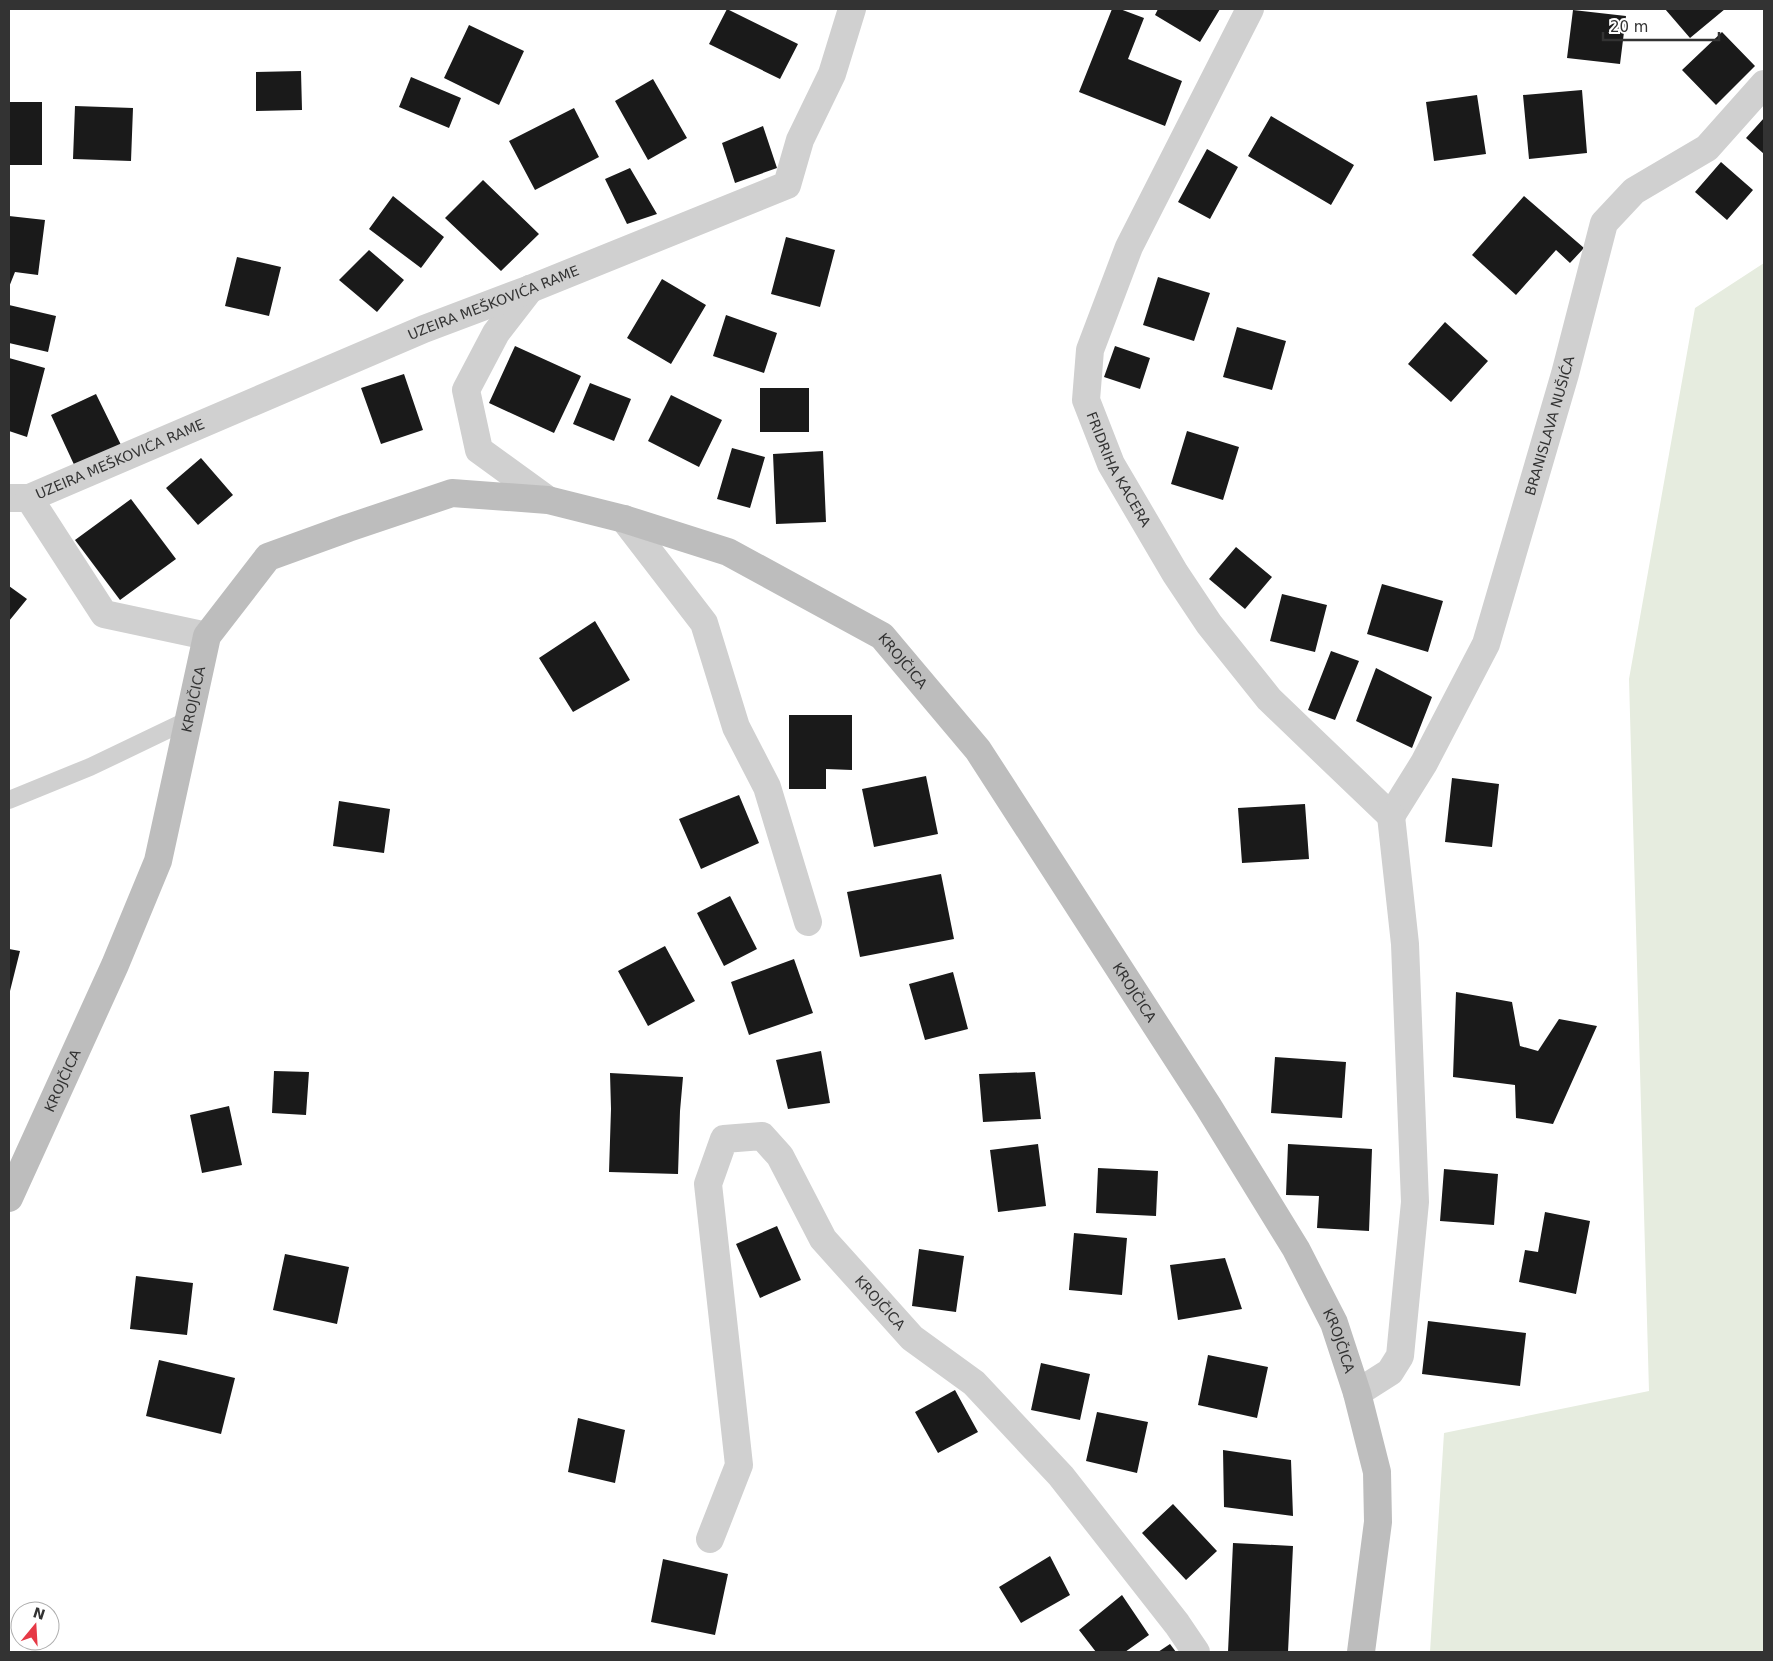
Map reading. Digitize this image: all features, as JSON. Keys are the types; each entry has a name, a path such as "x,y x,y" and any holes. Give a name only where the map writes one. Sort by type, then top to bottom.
{"main road":[{"name":"KROJČICA","path":"9,1198 115,965 158,861 207,636 268,557 452,493 548,500 624,519 728,552 882,636 972,743 1208,1106 1296,1248 1334,1323 1358,1394 1377,1472 1378,1514 1362,1652"}],"street":[{"name":"UZEIRA MEŠKOVIĆA RAME","path":"207,636 104,614 19,498 424,329 530,289 787,184 800,140 832,74 852,9"},
{"name":"FRIDRIHA KACERA","path":"1250,9 1129,247 1090,350 1086,400 1111,464 1175,573 1209,624 1268,699 1390,816"},
{"name":"BRANISLAVA NUŠIĆA","path":"1390,816 1424,763 1486,644 1565,374 1604,223 1634,191 1707,148 1764,84"},
{"path":"530,289 496,333 466,390 479,450 548,500"},
{"path":"624,519 704,623 736,727 766,787 808,922"},
{"path":"1358,1394 1390,1372 1400,1356 1415,1202 1404,944 1390,816"},
{"name":"KROJČICA","path":"710,1539 739,1465 708,1184 724,1139 762,1136 780,1156 823,1239 912,1338 974,1383 1061,1476 1177,1624 1196,1652"}],"lane":[{"path":"9,800 90,767 188,720"}],"shaded area":[{"path":"1764,263 1764,1652 1430,1652 1444,1433 1649,1391 1629,679 1695,308"}],"building":[{"path":"727,9 798,44 780,79 709,44"},
{"path":"1112,9 1120,9 1144,18 1128,59 1182,81 1165,126 1079,92"},
{"path":"1158,9 1220,9 1200,42 1155,15"},
{"path":"1665,9 1725,9 1690,38"},
{"path":"1573,10 1626,16 1620,64 1567,58"},
{"path":"469,25 524,51 499,105 444,78"},
{"path":"1722,32 1755,66 1716,105 1682,70"},
{"path":"301,71 302,110 256,111 256,72"},
{"path":"411,77 461,98 449,128 399,107"},
{"path":"653,79 687,138 648,160 615,101"},
{"path":"1582,90 1587,153 1529,159 1523,95"},
{"path":"1477,95 1486,154 1434,161 1426,102"},
{"path":"9,102 42,102 42,165 9,165"},
{"path":"75,106 133,108 131,161 73,159"},
{"path":"574,108 599,157 535,190 509,141"},
{"path":"1271,116 1354,165 1331,205 1248,156"},
{"path":"1764,118 1764,154 1746,138"},
{"path":"763,126 777,168 735,183 722,143"},
{"path":"1207,149 1238,167 1210,219 1178,202"},
{"path":"1721,162 1753,190 1727,220 1695,192"},
{"path":"630,168 657,214 627,224 605,179"},
{"path":"483,180 539,234 501,271 445,218"},
{"path":"393,196 444,237 421,268 369,229"},
{"path":"1524,196 1584,248 1570,263 1556,250 1516,295 1472,255"},
{"path":"9,216 45,220 38,275 15,272 9,287"},
{"path":"786,237 835,250 820,307 771,294"},
{"path":"369,250 404,280 377,312 339,280"},
{"path":"237,257 281,267 269,316 225,306"},
{"path":"1158,277 1210,293 1194,341 1143,325"},
{"path":"662,279 706,305 671,364 627,338"},
{"path":"9,305 56,316 48,352 9,343"},
{"path":"726,315 777,333 764,373 713,356"},
{"path":"1445,322 1488,361 1451,402 1408,364"},
{"path":"1237,327 1286,341 1272,390 1223,377"},
{"path":"515,346 581,376 554,433 489,403"},
{"path":"1115,346 1150,358 1140,389 1104,377"},
{"path":"9,358 45,368 27,437 9,431"},
{"path":"404,374 423,430 381,444 361,388"},
{"path":"590,383 631,399 614,441 573,424"},
{"path":"760,388 809,388 809,432 760,432"},
{"path":"96,394 123,449 77,471 51,415"},
{"path":"671,395 722,420 699,467 648,441"},
{"path":"1187,431 1239,447 1223,500 1171,484"},
{"path":"732,448 765,457 750,508 717,499"},
{"path":"823,451 826,522 776,524 773,454"},
{"path":"201,458 233,495 198,525 166,488"},
{"path":"131,499 176,559 120,600 75,540"},
{"path":"1236,547 1272,577 1245,609 1209,579"},
{"path":"1382,584 1443,601 1428,652 1367,634"},
{"path":"9,586 27,599 9,621"},
{"path":"1282,594 1327,605 1315,652 1270,641"},
{"path":"595,621 630,680 573,712 539,658"},
{"path":"1331,651 1359,661 1335,720 1308,710"},
{"path":"1376,668 1432,697 1412,748 1356,721"},
{"path":"789,715 852,715 852,770 826,769 826,789 789,789"},
{"path":"926,776 938,834 874,847 862,789"},
{"path":"1452,778 1499,784 1492,847 1445,842"},
{"path":"739,795 759,843 701,869 679,819"},
{"path":"339,801 390,809 384,853 333,846"},
{"path":"1305,804 1309,859 1242,863 1238,808"},
{"path":"941,874 954,939 860,957 847,892"},
{"path":"730,896 757,949 724,966 697,913"},
{"path":"665,946 695,1001 648,1026 618,971"},
{"path":"9,949 20,951 9,995"},
{"path":"794,959 813,1013 749,1035 731,982"},
{"path":"953,972 968,1029 925,1040 909,984"},
{"path":"1456,992 1512,1002 1520,1046 1538,1051 1559,1019 1597,1026 1553,1124 1516,1118 1515,1085 1453,1077"},
{"path":"821,1051 830,1103 788,1109 776,1060"},
{"path":"1275,1057 1346,1062 1342,1118 1271,1113"},
{"path":"274,1071 309,1072 306,1115 272,1113"},
{"path":"1035,1072 1041,1119 983,1122 979,1074"},
{"path":"610,1073 683,1077 678,1174 609,1172"},
{"path":"229,1106 242,1165 202,1173 190,1115"},
{"path":"1038,1144 1046,1206 998,1212 990,1150"},
{"path":"1288,1144 1372,1149 1369,1231 1317,1228 1319,1196 1286,1195"},
{"path":"1098,1168 1158,1171 1156,1216 1096,1213"},
{"path":"1444,1169 1498,1174 1494,1225 1440,1221"},
{"path":"1545,1212 1590,1221 1576,1294 1519,1282 1525,1250 1538,1252"},
{"path":"777,1226 801,1280 760,1298 736,1244"},
{"path":"1074,1233 1127,1238 1122,1295 1069,1290"},
{"path":"919,1249 964,1256 956,1312 912,1306"},
{"path":"285,1254 349,1267 337,1324 273,1310"},
{"path":"1225,1258 1242,1309 1178,1320 1170,1265"},
{"path":"136,1276 193,1283 187,1335 130,1329"},
{"path":"1428,1321 1526,1333 1520,1386 1422,1374"},
{"path":"1208,1355 1268,1367 1257,1418 1198,1405"},
{"path":"159,1360 235,1378 221,1434 146,1416"},
{"path":"1041,1363 1090,1374 1080,1420 1031,1410"},
{"path":"955,1390 978,1432 938,1453 915,1412"},
{"path":"1097,1412 1148,1422 1137,1473 1086,1461"},
{"path":"578,1418 625,1430 615,1483 568,1472"},
{"path":"1223,1450 1291,1460 1293,1516 1224,1507"},
{"path":"1173,1504 1217,1551 1186,1580 1142,1533"},
{"path":"1233,1543 1293,1546 1288,1652 1228,1652"},
{"path":"1050,1556 1070,1595 1021,1623 999,1587"},
{"path":"663,1559 728,1574 715,1635 651,1622"},
{"path":"1122,1595 1149,1635 1125,1652 1096,1652 1079,1630"},
{"path":"1170,1644 1176,1652 1158,1652"}]}
